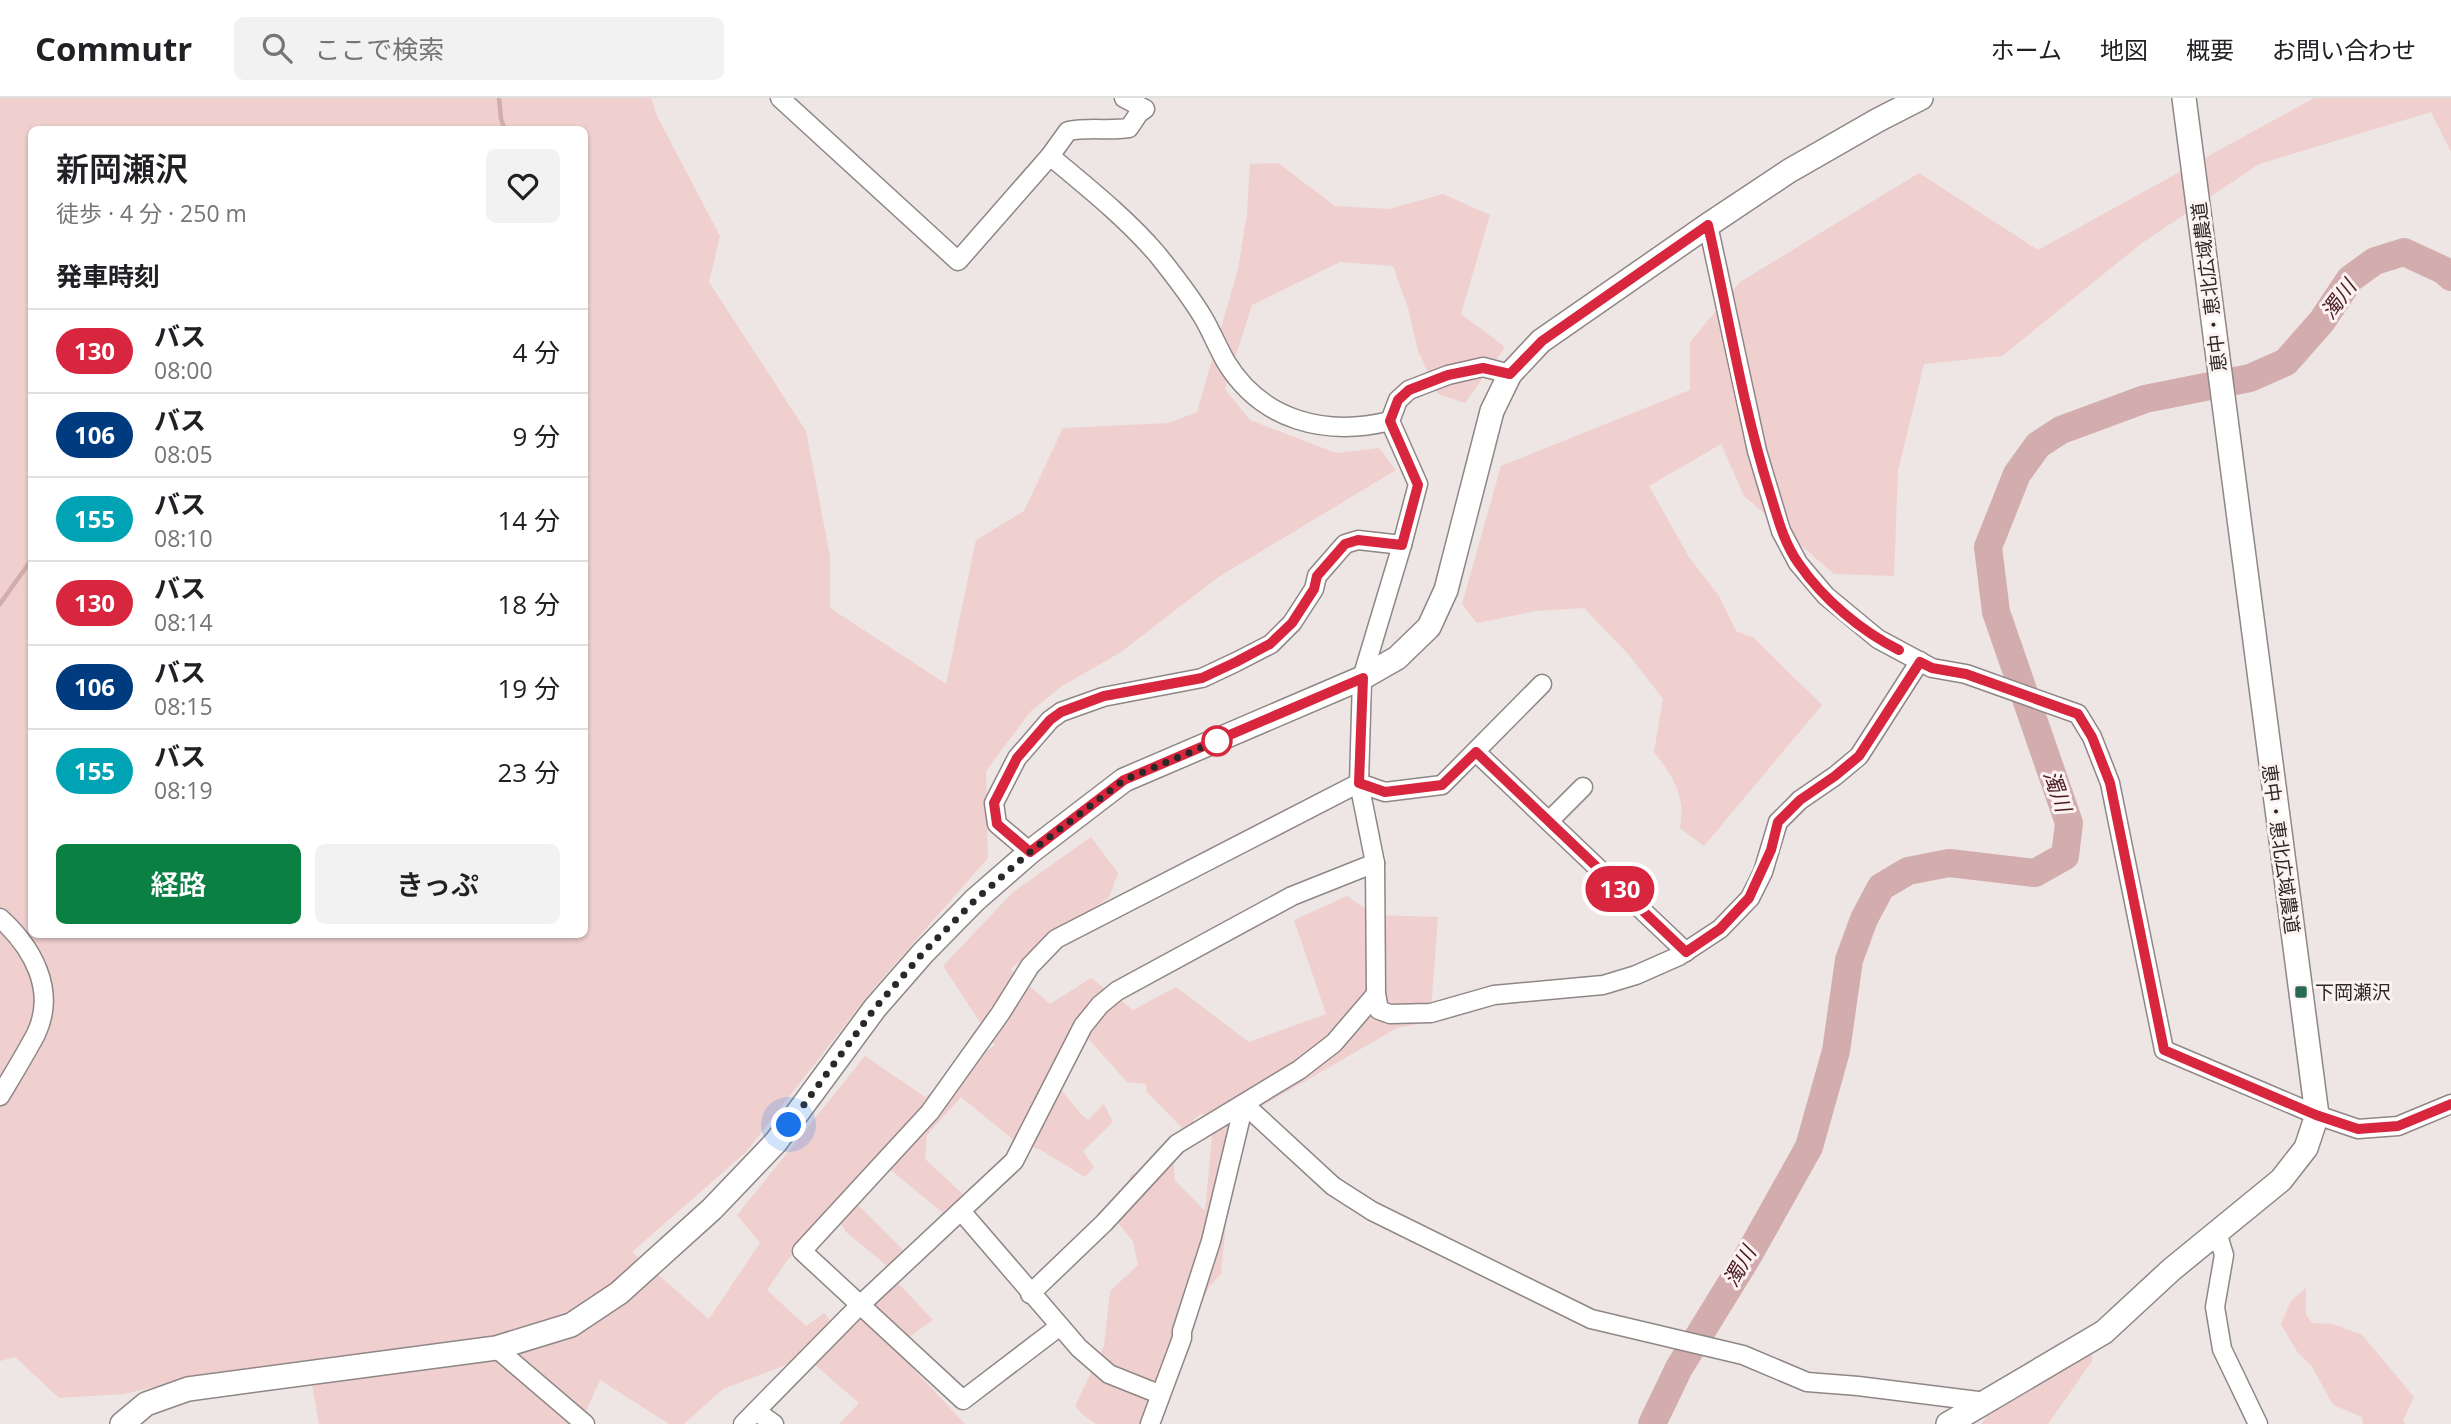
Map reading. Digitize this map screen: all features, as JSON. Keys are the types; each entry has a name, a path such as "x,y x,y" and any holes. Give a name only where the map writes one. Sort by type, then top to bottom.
{"street":[{"path":"780,98 958,261 1069,131 1088,127 1118,130 1129,128 1145,108 1124,98"},
{"path":"122,1424 146,1404 188,1389 496,1348 571,1325 619,1293 712,1209 776,1142 875,1008 923,953 975,900 1030,852 1124,780 1363,678 1397,658 1429,627 1446,590 1492,411 1510,374 1542,341 1789,172 1921,98"},
{"name":"恵中・恵北広域農道","path":"1948,1424 2104,1332 2171,1270 2281,1180 2306,1148 2316,1115 2184,98"},
{"path":"1050,156 1109,205 1157,254 1203,318 1240,382 1266,405 1287,418 1331,428 1369,426 1390,421"},
{"path":"1708,225 1757,451 1782,531 1798,563 1826,596 1878,639 1932,668 1966,674 2078,714 2092,737 2110,783 2164,1050 2316,1115 2358,1129 2398,1126 2451,1104"},
{"path":"1510,374 1483,368 1448,375 1409,390 1398,400 1390,421 1418,485 1363,678 1359,783 1375,863 1376,994 1379,1010 1390,1014 1430,1013 1494,995 1603,985 1636,975 1686,952 1720,929 1749,898 1771,850 1778,822 1800,800 1859,756 1920,662"},
{"path":"1030,852 997,824 994,803 1017,758 1050,720 1061,712 1104,696 1202,678 1236,662 1270,644 1292,623 1314,589 1317,576 1345,544 1358,540 1402,545"},
{"path":"1060,1326 963,1400 802,1251 930,1112 1000,1014 1030,966 1056,939 1359,783 1385,792 1442,785 1542,684"},
{"path":"1476,752 1686,952"},
{"path":"1549,821 1583,787"},
{"path":"749,1418 859,1306 1014,1161 1083,1026 1100,1005 1117,991 1292,896 1375,863"},
{"path":"0,918 19,935 34,958 43,980 42,1010 37,1032 0,1096"},
{"path":"1030,1294 1104,1223 1177,1144 1299,1070 1334,1043 1376,994"},
{"path":"1244,1104 1333,1186 1372,1211 1591,1319 1743,1355 1807,1382 1986,1402"},
{"path":"1150,1424 1182,1338 1211,1241 1244,1104"},
{"path":"961,1211 1030,1294 1109,1374 1159,1394"},
{"path":"2217,1232 2224,1255 2215,1307 2222,1349 2258,1424"},
{"path":"496,1348 585,1424"},
{"path":"749,1418 774,1424"}],"shaded area":[{"path":"0,98 651,98 657,116 720,236 709,282 806,431 830,556 830,608 946,684 976,540 1024,511 1063,428 1169,423 1197,412 1238,269 1247,213 1250,164 1278,163 1335,206 1389,209 1443,194 1490,215 1461,314 1505,347 1465,403 1438,394 1418,351 1408,308 1393,266 1340,262 1252,305 1225,389 1250,420 1336,453 1379,448 1396,470 1217,578 1121,652 1062,686 1030,712 986,771 988,858 873,989 746,1152 632,1252 709,1319 760,1243 737,1215 865,1056 925,1097 995,1045 943,966 1013,892 1091,837 1118,873 1109,897 1010,969 1050,1004 1091,978 1133,1010 1176,987 1249,1042 1326,1014 1294,920 1347,896 1375,915 1438,917 1430,1022 1397,1028 1236,1121 1221,1274 1209,1287 1191,1327 1157,1373 1162,1414 1157,1424 1096,1424 1075,1406 1104,1346 1110,1291 1138,1265 1133,1241 1118,1223 1131,1174 1160,1170 1173,1153 1175,1181 1205,1211 1214,1116 1201,1114 1194,1119 1190,1133 1186,1132 1147,1092 1146,1084 1127,1082 1077,1026 1051,1078 1088,1120 1104,1104 1113,1122 1083,1151 1094,1167 1085,1177 1041,1150 1016,1142 961,1097 927,1135 925,1159 966,1197 948,1217 887,1167 856,1203 908,1255 892,1270 846,1232 835,1213 788,1259 767,1290 806,1326 824,1313 834,1325 856,1317 898,1283 933,1320 894,1348 965,1424 839,1424 859,1403 806,1357 723,1389 684,1424 669,1424 600,1380 580,1424 319,1424 308,1362 188,1379 124,1394 59,1398 15,1357 0,1361"},
{"path":"2314,98 2451,98 2451,152 2431,112 2259,164 2142,243 2002,356 1924,364 1898,471 1894,576 1834,574 1744,496 1721,444 1649,486 1689,557 1719,596 1736,631 1754,638 1822,705 1704,846 1680,828 1681,806 1676,787 1654,752 1663,699 1629,655 1584,608 1536,611 1477,623 1462,604 1501,466 1690,390 1690,342 1740,282 1919,173 2038,250"},
{"path":"2306,1288 2306,1315 2312,1323 2333,1324 2362,1335 2414,1397 2403,1421 2405,1424 2363,1424 2362,1417 2333,1405 2311,1365 2298,1353 2281,1324 2291,1301"},
{"path":"2091,1344 2092,1361 2048,1424 1981,1424 1989,1414"}],"waterway":[{"path":"499,98 504,126"},
{"name":"濁川","path":"1652,1424 1679,1368 1748,1256 1809,1147 1836,1051 1849,960 1864,919 1881,887 1908,871 1949,863 2035,873 2065,856 2069,823 1996,612 1988,547 2017,474 2038,445 2061,430 2145,399 2250,378 2286,362 2322,321 2350,279 2375,261 2404,252 2443,270 2451,277"},
{"path":"0,604 28,565"}],"bus line":[{"name":"130","path":"1899,650 1878,639 1826,596 1798,563 1782,531 1757,451 1708,225 1542,341 1510,374 1483,368 1448,375 1409,390 1398,400 1390,421 1418,485 1402,545 1358,540 1345,544 1317,576 1314,589 1292,623 1270,644 1236,662 1202,678 1104,696 1061,712 1050,720 1017,758 994,803 997,824 1030,852 1124,780 1363,678 1359,783 1385,792 1442,785 1476,752 1686,952 1720,929 1749,898 1763,872 1778,822 1800,800 1859,756 1920,662 1932,668 1966,674 2078,714 2092,737 2110,783 2164,1050 2316,1115 2358,1129 2398,1126 2451,1104"}],"place":[{"name":"下岡瀬沢","path":"2301,992"}],"route":[{"path":"789,1125 875,1008 923,953 975,900 1030,852 1124,780 1217,741"}]}
